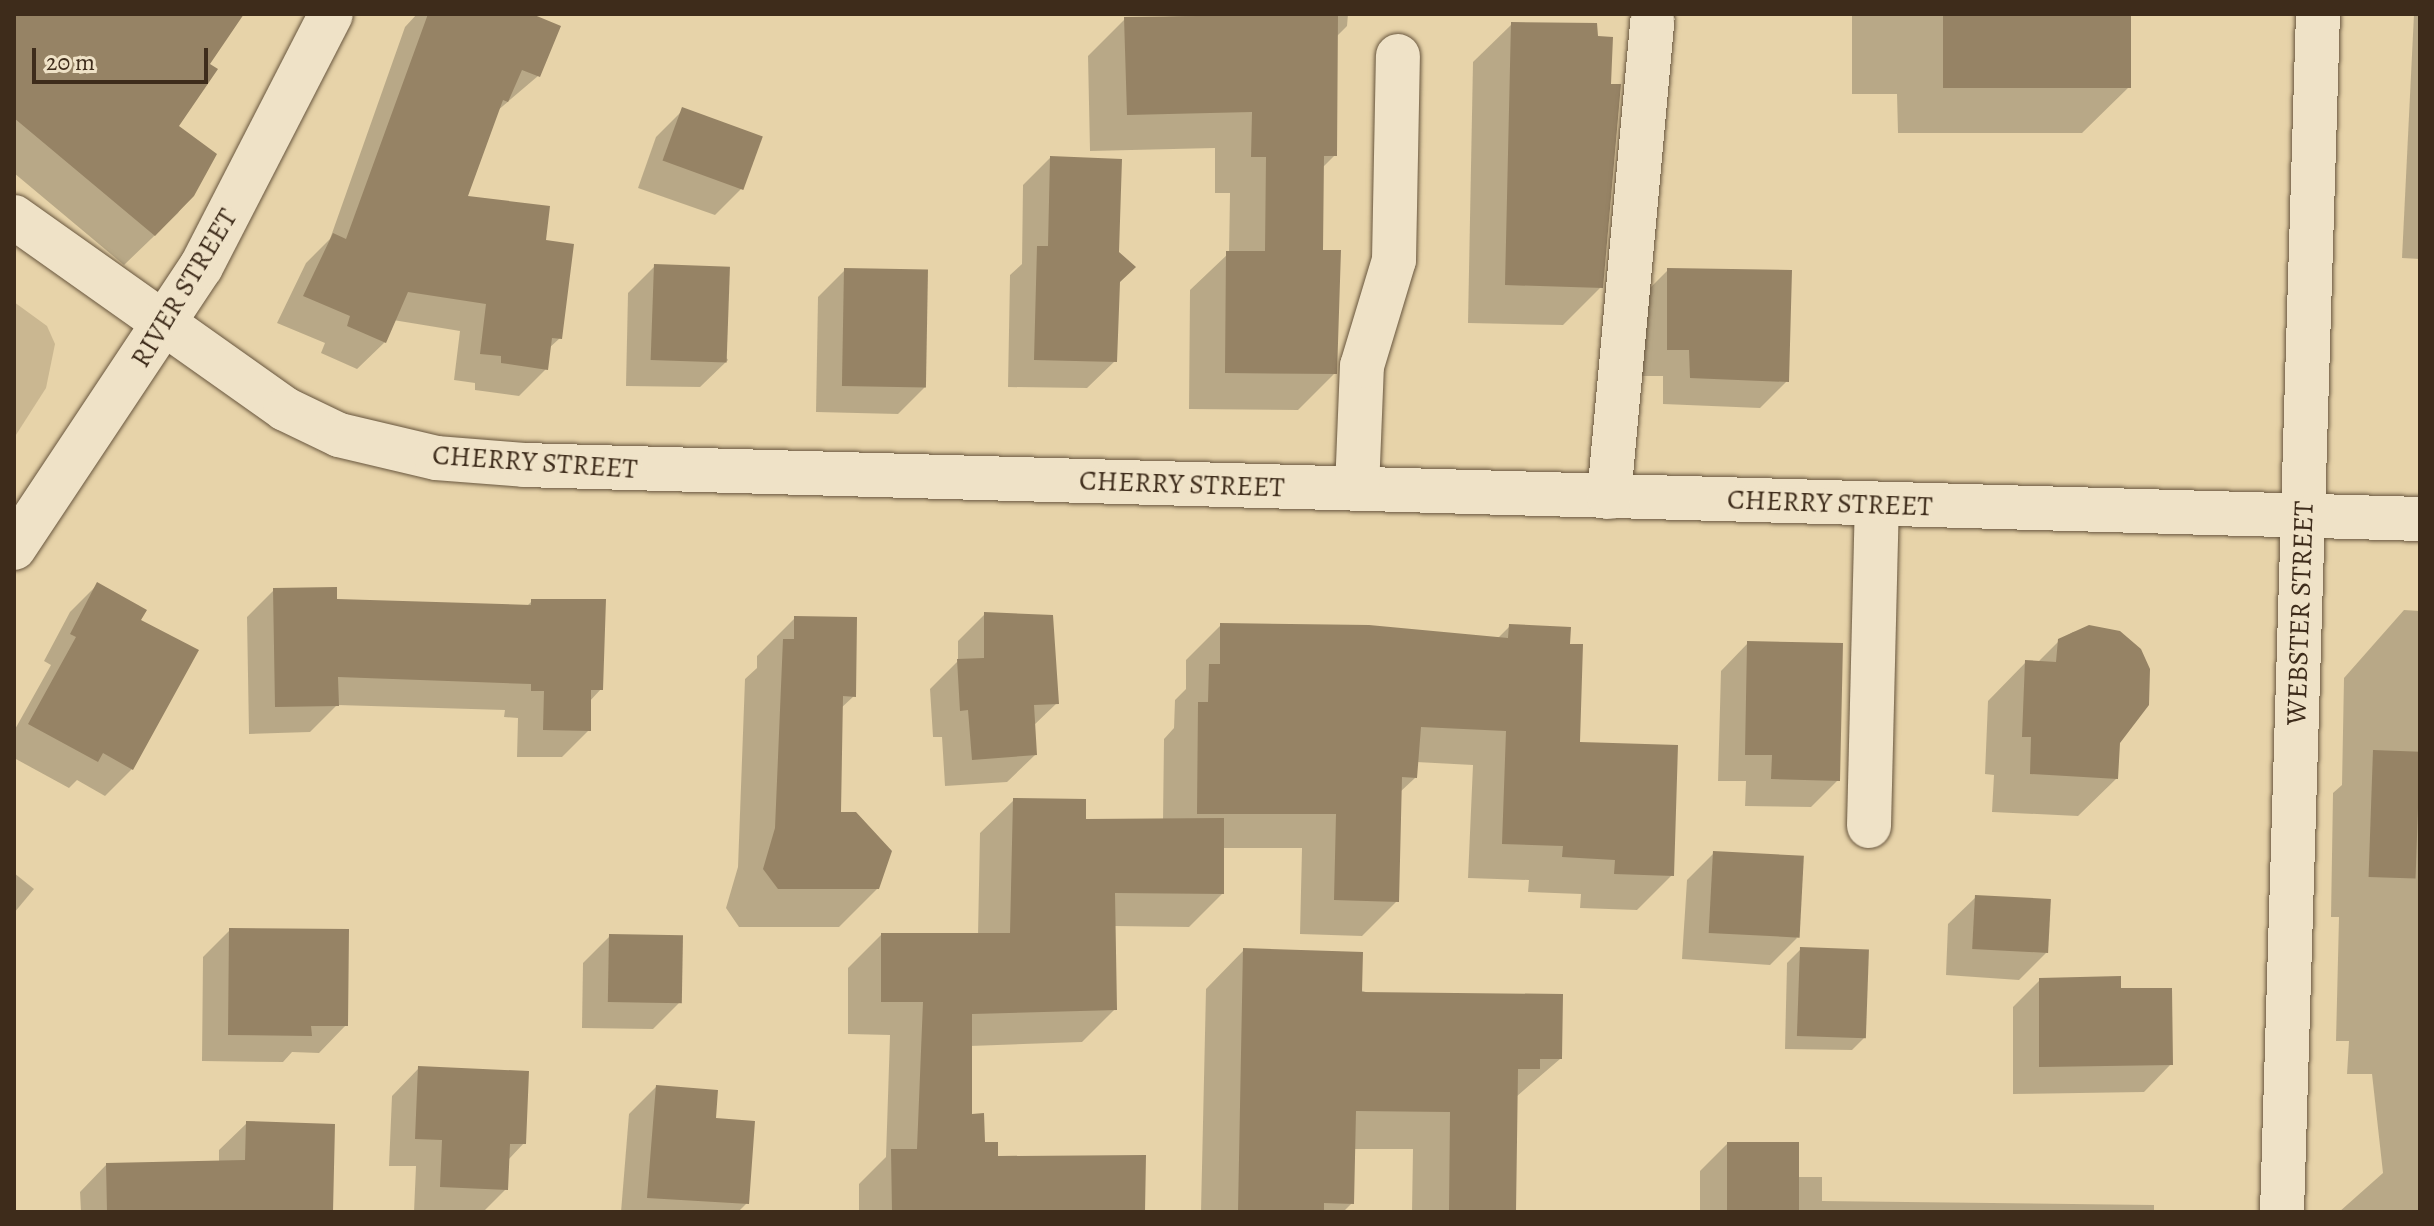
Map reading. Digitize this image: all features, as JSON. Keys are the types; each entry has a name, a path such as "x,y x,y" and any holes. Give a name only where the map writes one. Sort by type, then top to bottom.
{"street":[{"name":"RIVER STREET","path":"14,548 165,326 211,250 331,14"},
{"name":"WEBSTER STREET","path":"2282,1212 2318,14"},
{"path":"1609,497 1652,21"},
{"path":"1357,489 1362,366 1394,260 1398,56"},
{"name":"CHERRY STREET","path":"14,217 165,326 313,423 360,441 436,458 524,465 2420,519"},
{"path":"1869,826 1877,504"}],"shaded area":[{"path":"14,302 47,326 55,344 46,388 14,438"}],"building":[{"path":"14,14 244,14 210,64 218,69 179,126 217,154 194,196 155,236 14,118"},
{"path":"428,14 532,14 561,26 540,77 522,70 508,102 503,100 468,196 550,206 546,240 574,244 562,339 552,338 548,370 501,363 501,356 480,354 486,304 408,292 386,343 347,326 350,316 303,296 333,233 346,239"},
{"path":"1338,14 1337,156 1324,156 1323,250 1341,250 1337,374 1225,373 1226,251 1265,251 1266,157 1251,157 1252,112 1127,115 1124,17"},
{"path":"1943,14 2131,14 2131,88 1943,88"},
{"path":"1511,22 1597,23 1598,36 1613,37 1611,84 1621,84 1603,288 1505,285"},
{"path":"682,107 763,136 743,190 663,161"},
{"path":"1050,156 1122,159 1119,252 1136,267 1120,282 1117,362 1034,360 1037,246 1048,246"},
{"path":"654,264 730,267 727,363 651,360"},
{"path":"844,268 928,269 926,387 842,386"},
{"path":"1667,268 1792,270 1789,382 1690,378 1689,350 1667,350"},
{"path":"97,582 147,610 141,620 199,650 133,770 103,753 98,762 28,724 76,637 70,634"},
{"path":"337,587 337,599 531,605 531,599 606,599 603,690 591,690 591,731 543,730 544,691 531,691 531,684 338,677 339,706 275,707 273,588"},
{"path":"984,612 1053,615 1059,704 1034,705 1037,755 972,760 968,710 960,711 957,659 984,658"},
{"path":"794,616 857,617 856,697 843,696 841,812 856,812 892,851 879,889 778,889 763,869 775,828 783,639 794,639"},
{"path":"1220,623 1369,625 1508,638 1509,624 1571,627 1570,644 1583,644 1580,742 1678,745 1674,876 1614,874 1615,860 1562,857 1563,846 1502,844 1506,731 1421,727 1417,778 1402,777 1399,902 1334,900 1336,814 1197,814 1198,702 1208,702 1209,664 1220,664"},
{"path":"2089,625 2120,631 2141,649 2150,669 2149,705 2120,743 2118,779 2030,774 2031,737 2022,737 2025,660 2056,662 2058,639"},
{"path":"1747,641 1843,643 1840,781 1771,779 1772,755 1745,755"},
{"path":"2373,750 2420,752 2416,879 2369,877"},
{"path":"1013,798 1086,799 1086,819 1224,818 1224,894 1115,893 1117,1010 972,1014 972,1114 984,1113 985,1142 998,1142 998,1156 1146,1155 1145,1212 892,1212 891,1149 917,1149 923,1002 881,1002 881,933 1010,933"},
{"path":"1713,851 1804,856 1800,938 1709,933"},
{"path":"1975,895 2051,899 2048,953 1972,949"},
{"path":"229,928 349,929 348,1026 311,1026 312,1036 228,1035"},
{"path":"609,934 683,935 682,1003 608,1002"},
{"path":"1800,947 1869,949 1866,1038 1797,1036"},
{"path":"1243,948 1363,952 1362,992 1563,994 1562,1059 1540,1059 1540,1069 1518,1069 1516,1212 1449,1212 1450,1112 1356,1111 1354,1204 1324,1203 1324,1212 1238,1212"},
{"path":"2121,976 2121,988 2172,988 2173,1065 2039,1067 2039,978"},
{"path":"418,1066 529,1071 526,1144 510,1144 508,1190 440,1187 442,1140 415,1139"},
{"path":"656,1085 718,1090 716,1118 755,1121 749,1204 647,1198"},
{"path":"246,1121 335,1124 333,1212 107,1212 106,1163 245,1160"},
{"path":"1727,1142 1799,1142 1799,1212 1727,1212"}]}
